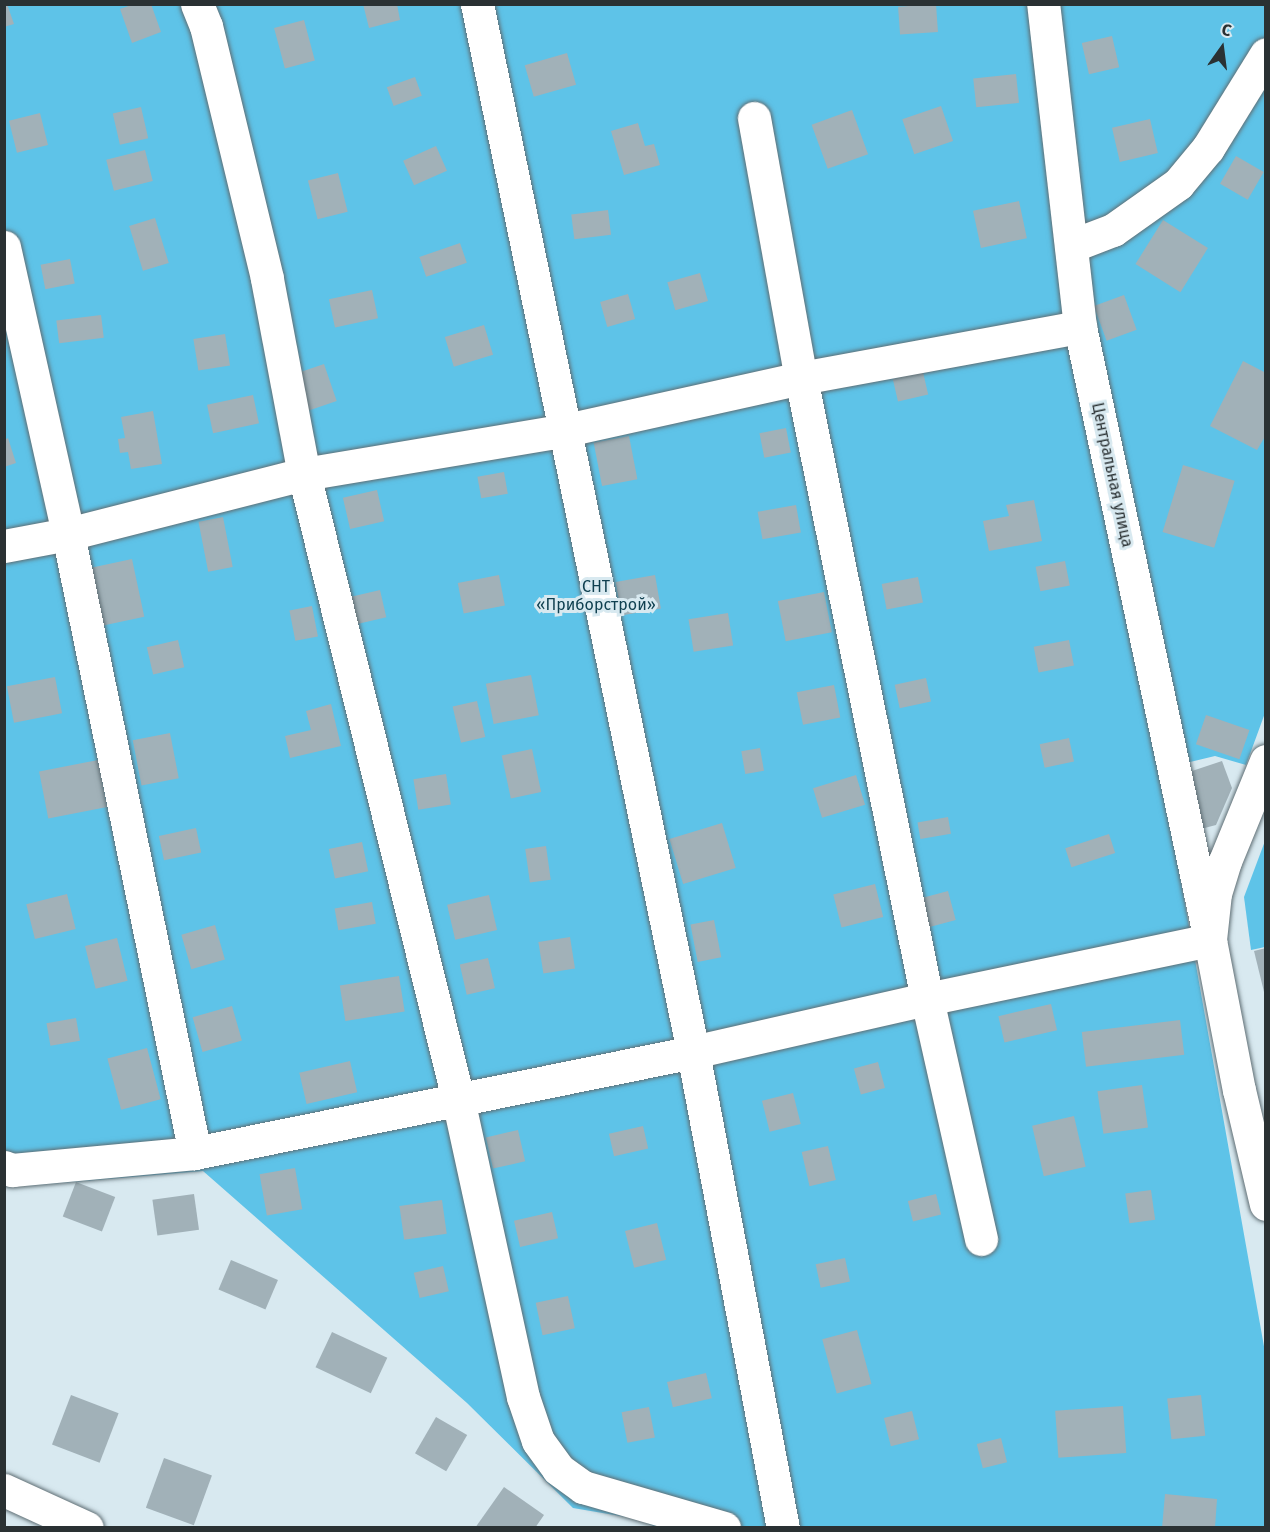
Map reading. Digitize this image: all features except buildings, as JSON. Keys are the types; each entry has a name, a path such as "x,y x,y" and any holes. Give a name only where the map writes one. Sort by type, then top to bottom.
{"street":[{"path":"197,4 206,26 267,279 304,474 458,1099 523,1397 538,1441 558,1469 583,1487 724,1527"},
{"path":"477,4 693,1052 783,1527"},
{"name":"Центральная улица","path":"1043,4 1080,327 1210,940 1254,1103 1264,1190"},
{"path":"1071,246 1113,230 1178,184 1208,148 1266,54"},
{"path":"754,118 801,378 927,999 981,1239"},
{"path":"4,247 68,534 195,1154"},
{"path":"4,546 68,534 304,474 566,430 801,378 1080,327"},
{"path":"4,1167 12,1170 195,1154 693,1052 927,999 1210,940 1215,893 1225,861 1266,761"},
{"path":"4,1490 87,1527"}],"green space":[{"name":"СНТ «Приборстрой»","path":"5,5 1265,5 1265,713 1246,765 1215,756 1161,769 1265,1352 1265,1527 658,1528 638,1519 573,1508 467,1403 203,1171 24,1186 5,1182"},
{"path":"1265,841 1265,947 1251,950 1244,897"}]}
